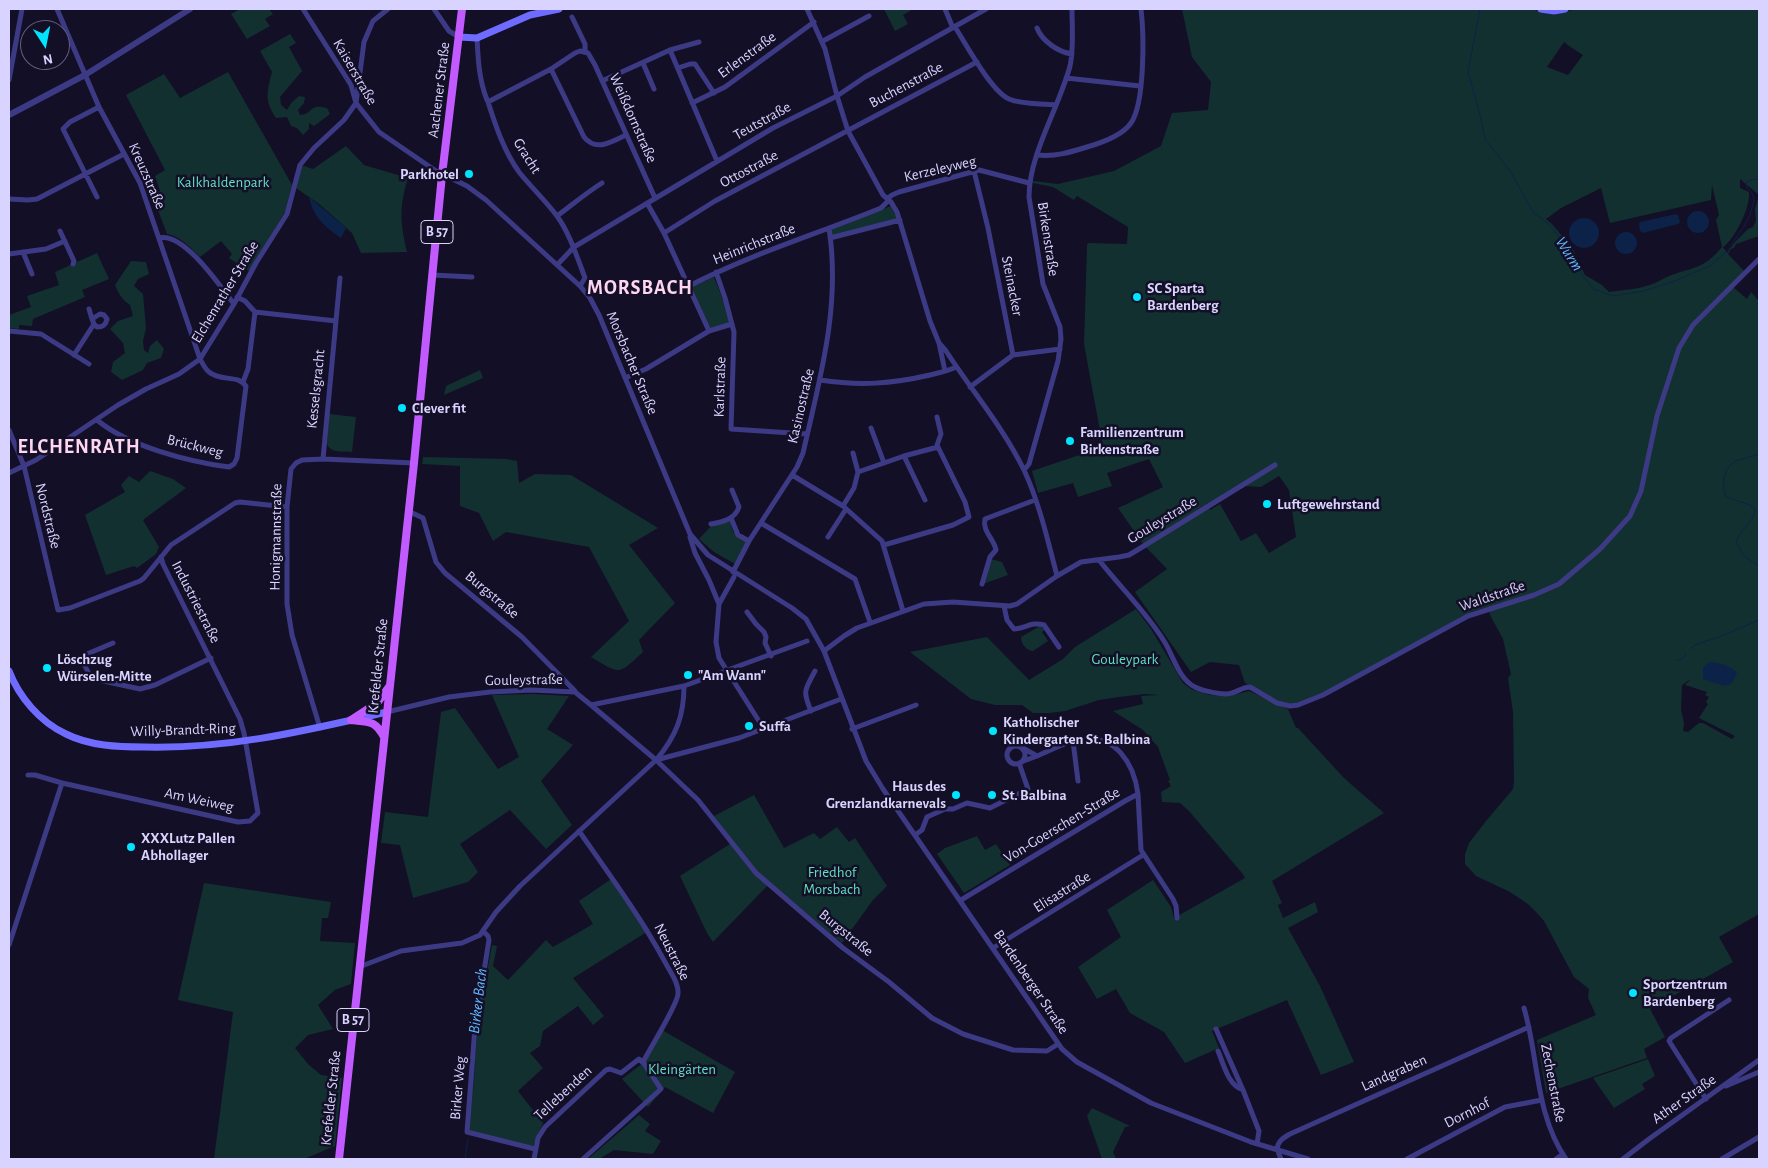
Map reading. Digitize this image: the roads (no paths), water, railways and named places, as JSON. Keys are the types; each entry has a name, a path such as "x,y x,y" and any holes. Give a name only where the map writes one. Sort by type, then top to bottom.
{"main road":[{"name":"Aachener Straße","path":"442,175 462,9"},
{"path":"459,37 477,38 530,15 559,9"},
{"path":"1541,9 1554,11 1564,9"},
{"name":"Krefelder Straße","path":"339,1159 388,712 442,175"},
{"name":"Willy-Brandt-Ring","path":"9,671 12,680 25,701 50,725 85,742 109,746 170,748 246,742 320,728 388,712"},
{"path":"352,720 377,703 390,685"},
{"path":"352,720 377,724 384,737"}],"street":[{"path":"9,80 22,9"},
{"name":"Kreuzstraße","path":"57,9 84,75 140,183 200,359"},
{"path":"9,115 84,75 190,9"},
{"name":"Kaiserstraße","path":"303,9 351,85 356,103 379,132 442,175"},
{"path":"356,103 364,42 373,21 388,9"},
{"path":"434,9 449,31 459,37"},
{"path":"807,9 823,41 848,131 882,196 888,200 897,212 924,303 939,343 945,371"},
{"path":"945,9 954,27 998,91 1006,97 1019,101 1056,105"},
{"name":"Teutstraße","path":"557,265 574,248 717,161 773,128 837,96 865,77 986,9"},
{"name":"Birkenstraße","path":"1024,470 1029,464 1062,339 1060,327 1043,284 1029,197 1029,183 1066,78 1072,54 1072,9"},
{"path":"1038,154 1052,156 1073,151 1114,136 1132,123 1136,112 1143,52 1141,9"},
{"path":"823,41 869,16"},
{"name":"Weißdornstraße","path":"572,17 585,44 585,51 591,57 655,198"},
{"name":"Erlenstraße","path":"692,102 725,88 814,22"},
{"path":"1037,28 1039,33 1056,48 1065,53 1072,54"},
{"name":"Gracht","path":"477,38 478,64 487,101 503,145 518,170 557,216 574,248 585,278 580,286"},
{"path":"602,81 670,50 699,42"},
{"path":"670,50 717,161"},
{"path":"487,101 551,69 575,53 585,51"},
{"name":"Buchenstraße","path":"848,131 977,62"},
{"path":"643,63 654,89"},
{"path":"678,68 695,64 714,92"},
{"path":"551,69 587,142 592,145 603,146 626,135"},
{"path":"1066,78 1140,86"},
{"name":"Elchenrather Straße","path":"9,473 24,466 118,405 146,389 179,374 200,359 287,214 298,168 302,161 344,120 356,103"},
{"path":"97,197 63,129 70,122 100,107"},
{"name":"Ottostraße","path":"664,233 715,201 848,131"},
{"path":"9,199 37,199 124,154"},
{"name":"Kerzeleyweg","path":"829,228 881,208 892,195 899,192 974,171 987,172 1029,183"},
{"name":"Steinacker","path":"974,171 988,228 1013,355"},
{"name":"Morsbacher Straße","path":"442,175 467,186 486,200 580,286 594,305 690,534 695,553 709,580 718,607"},
{"path":"557,216 583,195 602,183"},
{"path":"647,203 664,233 709,332"},
{"path":"830,238 900,220"},
{"name":"Kasinostraße","path":"733,574 749,541 800,460 827,346 832,255 829,228"},
{"name":"Heinrichstraße","path":"689,286 716,272 829,228"},
{"path":"60,231 74,261 73,264"},
{"path":"159,238 171,238 186,248 200,262 234,304"},
{"path":"9,254 46,249 65,241"},
{"path":"24,252 32,274"},
{"name":"Waldstraße","path":"1099,560 1163,639 1183,678 1194,687 1228,694 1246,686 1277,703 1290,706 1323,695 1468,616 1534,595 1560,584 1600,549 1630,516 1636,505 1641,491 1657,416 1679,348 1693,325 1759,259"},
{"name":"Karlstraße","path":"716,272 732,324 734,342 731,429 807,434"},
{"path":"433,275 472,277"},
{"name":"Kesselsgracht","path":"323,459 340,278"},
{"path":"237,297 245,301 255,312 336,321"},
{"path":"74,355 93,321 89,309"},
{"path":"200,359 210,373 242,382 248,368 255,312"},
{"path":"625,378 709,332 732,324"},
{"path":"9,332 41,334 89,364"},
{"path":"939,343 1002,432 1024,470 1035,500 1057,576"},
{"path":"970,387 1013,355 1060,349"},
{"path":"820,380 871,384 906,380 956,367"},
{"name":"Brückweg","path":"97,420 109,431 127,439 176,455 229,467 234,464 237,458 246,393 246,386 242,382"},
{"path":"884,546 953,525 969,517 961,493 938,447 941,434 937,417"},
{"path":"871,428 884,463"},
{"name":"Nordstraße","path":"9,430 24,466 58,610 70,608 140,581 161,557"},
{"path":"858,472 904,456 938,447"},
{"path":"828,538 854,488 858,472 853,453"},
{"path":"904,456 925,500"},
{"name":"Honigmannstraße","path":"320,728 289,621 287,604 286,507 291,469 302,460 323,459 414,463"},
{"name":"Gouleystraße","path":"824,651 844,636 870,622 937,602 1004,606 1017,604 1081,562 1129,554 1139,549 1275,465"},
{"path":"792,475 844,508 877,537 884,546 903,611"},
{"path":"711,524 731,518 736,514 739,507 732,490"},
{"path":"982,584 990,557 996,550 984,522 985,519 1035,500"},
{"path":"161,557 171,545 235,503 286,507"},
{"name":"Burgstraße","path":"408,511 423,518 435,561 445,573 522,637 575,692"},
{"path":"731,518 738,535 749,541"},
{"path":"761,523 855,579 870,622"},
{"name":"Morsbacher Straße","path":"690,534 708,556"},
{"name":"Bardenberger Straße","path":"708,556 733,574 792,608 806,619 824,651 852,729 866,761 1066,1054 1151,1103 1257,1144 1308,1159"},
{"name":"Industriestraße","path":"161,557 240,719 246,742"},
{"name":"Morsbacher Straße","path":"733,574 718,607 716,642 719,658 764,730"},
{"path":"1004,606 1007,620 1014,629 1020,629 1033,623 1044,624 1059,647"},
{"path":"747,612 764,632 771,656"},
{"path":"591,705 684,686 771,656 807,641"},
{"name":"Industriestraße","path":"113,643 87,654 82,660 88,674 99,680 140,689 155,685 211,658"},
{"path":"811,711 806,700 805,691 815,671"},
{"path":"359,967 401,951 450,945 468,941 480,935 503,903 656,760 675,734 684,703 684,686"},
{"name":"Gouleystraße","path":"388,712 449,697 531,690 575,692 591,705"},
{"path":"656,760 764,730 841,699"},
{"name":"Burgstraße","path":"591,705 656,760 698,800 756,873 836,942 932,1018 962,1034 1013,1050 1047,1052 1058,1044"},
{"path":"852,729 916,705"},
{"path":"1037,756 1017,745 1012,746 1006,753 1010,762 1020,763 1037,756 1073,741 1083,739 1101,741 1119,750 1130,766 1138,794"},
{"path":"1073,741 1078,782"},
{"name":"Am Weiweg","path":"28,775 35,775 62,783 230,820 250,821 258,813 246,742"},
{"path":"1020,763 1025,756 1021,747"},
{"path":"915,835 922,830 927,817 945,809 953,809 967,803 990,808 1028,788 1020,763"},
{"path":"9,945 62,783"},
{"name":"Von-Goerschen-Straße","path":"961,900 1138,794 1139,843 1142,855 1173,899 1177,918"},
{"name":"Neustraße","path":"578,831 649,933 678,988 677,998 643,1064"},
{"name":"Elisastraße","path":"993,948 1142,855"},
{"name":"Birker Weg","path":"483,931 489,940 475,1027 467,1132 535,1149"},
{"path":"1706,1099 1669,1041 1729,1000"},
{"name":"Zechenstraße","path":"1524,1008 1542,1100 1550,1130 1566,1159"},
{"name":"Landgraben","path":"1277,1149 1281,1140 1290,1134 1529,1027"},
{"path":"1216,1030 1259,1131 1257,1144"},
{"path":"1218,1051 1232,1083 1236,1088 1243,1090"},
{"name":"Tellebenden","path":"534,1159 540,1132 606,1070 610,1069 621,1072 639,1059 643,1064"},
{"name":"Ather Straße","path":"1623,1159 1759,1060"},
{"path":"583,1159 661,1089 643,1064"},
{"path":"1723,1087 1759,1074"},
{"name":"Dornhof","path":"1407,1159 1504,1107 1542,1100"},
{"path":"1722,1159 1759,1137"},
{"path":"1277,1149 1281,1159"},
{"path":"1556,1159 1563,1154"}],"water":[{"path":"309,197 346,228 341,238 320,221 313,210"},
{"path":"1698,211 1708,218 1709,222 1702,232 1698,233 1688,226 1687,222 1694,212"},
{"path":"1676,214 1680,222 1678,224 1643,233 1640,231 1640,222"},
{"path":"1584,218 1594,223 1599,233 1594,243 1584,248 1574,243 1569,233 1574,223"},
{"path":"1626,232 1634,235 1637,243 1634,251 1626,254 1618,251 1615,243 1618,235"},
{"path":"1710,662 1723,664 1735,670 1737,674 1731,684 1724,686 1703,679 1703,667"}],"waterway":[{"name":"Wurm","path":"1480,9 1468,72 1485,139 1510,171 1534,213 1550,225 1572,254 1578,270 1594,289 1613,296 1643,291 1672,282 1710,266 1728,250 1745,225 1754,200 1752,193 1746,186 1747,182 1754,179 1759,180"},
{"name":"Wurm","path":"1759,454 1736,461 1728,468 1724,477 1726,497 1750,505 1755,509 1750,523 1736,542 1744,556 1759,566"},
{"name":"Wurm","path":"1759,608 1759,622"},
{"path":"1690,649 1695,645 1759,620"},
{"path":"1677,660 1682,659 1686,654"},
{"name":"Birker Bach","path":"473,1021 482,966"},
{"name":"Birker Bach","path":"473,1091 475,1063"},
{"name":"Birker Bach","path":"471,1106 472,1095"},
{"name":"Birker Bach","path":"465,1159 468,1139"}],"place":[{"name":"Parkhotel","path":"469,174"},
{"name":"SC Sparta Bardenberg","path":"1137,297"},
{"name":"Clever fit","path":"402,408"},
{"name":"Familienzentrum Birkenstraße","path":"1070,441"},
{"name":"Luftgewehrstand","path":"1267,504"},
{"name":"Löschzug Würselen-Mitte","path":"47,668"},
{"name":"\"Am Wann\"","path":"688,675"},
{"name":"Suffa","path":"749,726"},
{"name":"Katholischer Kindergarten St. Balbina","path":"993,731"},
{"name":"Haus des Grenzlandkarnevals","path":"956,795"},
{"name":"St. Balbina","path":"992,795"},
{"name":"XXXLutz Pallen Abhollager","path":"131,847"},
{"name":"Sportzentrum Bardenberg","path":"1633,993"}],"district":[{"name":"MORSBACH","path":"640,288"},
{"name":"ELCHENRATH","path":"79,447"}],"park label":[{"name":"Kalkhaldenpark","path":"223,182"},
{"name":"Gouleypark","path":"1125,659"},
{"name":"Friedhof Morsbach","path":"832,880"},
{"name":"Kleingärten","path":"682,1069"}]}
